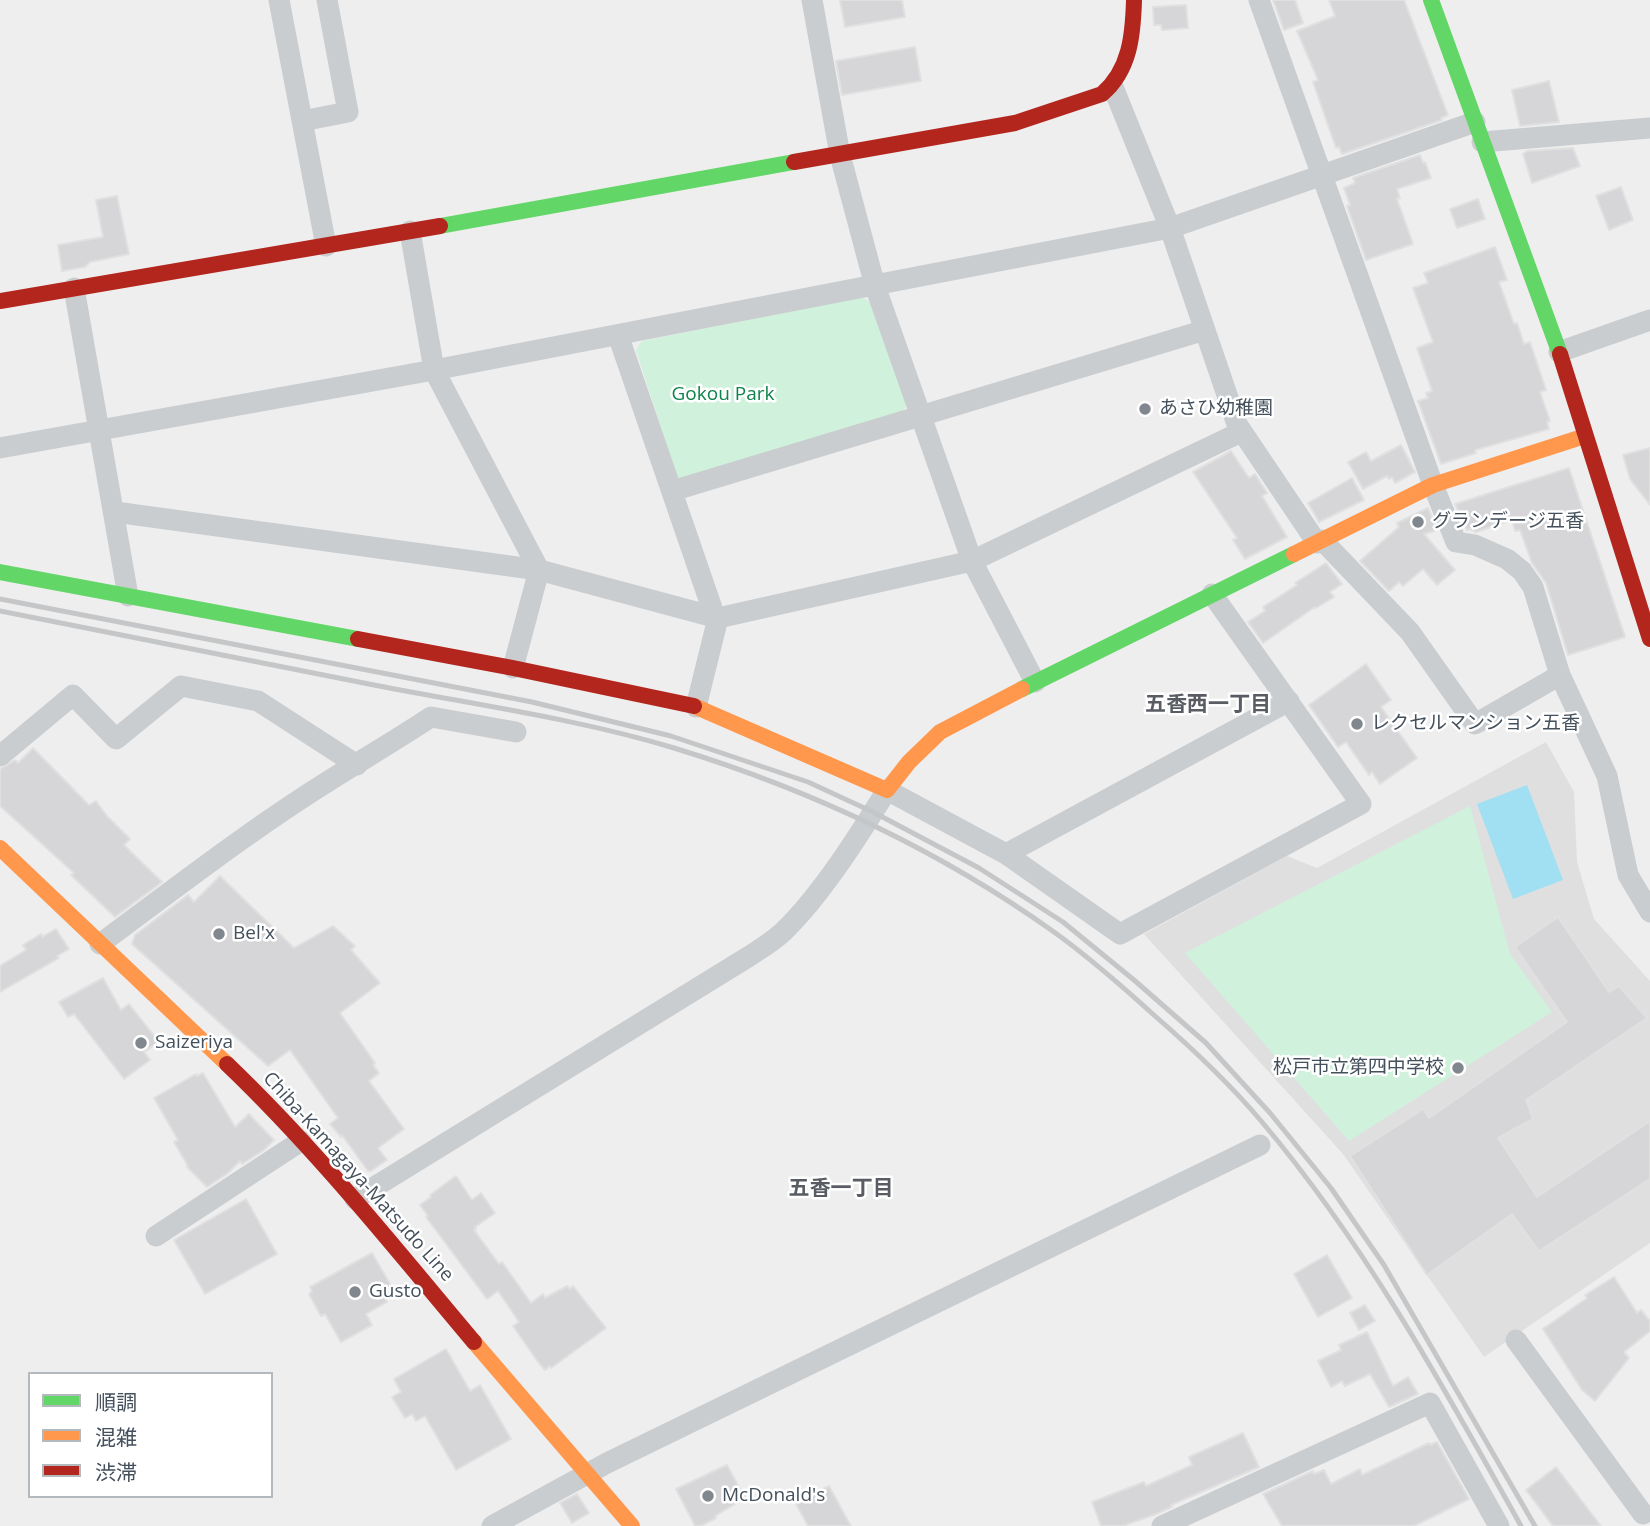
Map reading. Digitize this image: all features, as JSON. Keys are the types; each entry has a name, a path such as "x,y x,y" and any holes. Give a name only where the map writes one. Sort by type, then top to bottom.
{"street":[{"path":"279,0 326,246"},
{"path":"302,121 348,112 327,0"},
{"path":"812,0 840,155 875,286 972,561 1035,682"},
{"path":"0,301 326,246 1015,123 1102,94 1113,87 1130,48 1134,0"},
{"path":"1259,0 1433,485 1456,542 1493,552 1507,559 1522,571 1533,587 1560,675 1607,776 1628,875 1650,912"},
{"path":"1431,0 1559,352 1650,639"},
{"path":"1113,87 1170,228 1241,432 1319,541 1410,632 1475,724 1560,675"},
{"path":"0,448 434,370 1170,228 1475,122"},
{"path":"1482,142 1650,128"},
{"path":"410,231 434,370 539,570 513,668"},
{"path":"74,288 128,596"},
{"path":"1559,352 1650,320"},
{"path":"672,491 1205,330"},
{"path":"618,335 717,617 696,707"},
{"path":"115,512 539,570 717,617 972,561 1241,432"},
{"path":"355,1199 748,957 782,933 860,833 887,790 909,762 940,732 1035,682 1433,485 1586,436"},
{"path":"0,572 513,668 696,707 887,790 1006,854 1120,934 1361,804 1212,594"},
{"path":"0,757 73,695 116,739 181,686 258,701 357,765"},
{"path":"1006,854 1289,701"},
{"path":"100,944 260,828 430,717 516,732"},
{"name":"Chiba-Kamagaya-Matsudo Line","path":"0,848 270,1105 355,1199 632,1526"},
{"path":"156,1236 301,1141"},
{"path":"492,1526 588,1472 1260,1146"},
{"path":"1516,1339 1641,1517"},
{"path":"1162,1526 1430,1402 1499,1526"}],"shaded area":[{"name":"松戸市立第四中学校","path":"1546,742 1574,792 1577,862 1594,919 1650,981 1650,1243 1484,1357 1343,1154 1144,934 1287,856 1317,868"}],"green space":[{"name":"Gokou Park","path":"862,297 874,305 907,405 901,414 678,480 636,350 642,341"},
{"path":"1470,806 1510,954 1552,1012 1349,1141 1185,953"}],"water":[{"path":"1527,785 1563,880 1513,899 1477,804"}],"building":[{"path":"840,0 902,0 905,17 845,27"},
{"path":"1273,0 1295,0 1303,23 1284,30"},
{"path":"1329,0 1404,0 1448,115 1441,118 1442,120 1342,154 1339,147 1336,148 1313,82 1318,80 1297,31 1335,16"},
{"path":"1186,5 1188,28 1162,30 1161,25 1154,25 1153,7"},
{"path":"915,47 921,81 842,95 836,61"},
{"path":"1549,81 1559,122 1520,126 1512,90"},
{"path":"1573,148 1580,166 1532,183 1523,154 1527,151"},
{"path":"1420,155 1431,178 1397,189 1400,198 1397,199 1413,244 1366,260 1347,206 1350,205 1344,188 1355,183 1353,178"},
{"path":"1621,187 1633,220 1609,230 1596,196"},
{"path":"117,196 129,254 62,271 58,245 103,237 96,200"},
{"path":"1478,199 1485,219 1457,228 1450,209"},
{"path":"1495,247 1507,280 1499,282 1524,344 1530,342 1546,390 1540,392 1550,421 1547,422 1549,429 1475,450 1476,453 1441,464 1418,401 1428,398 1426,393 1432,391 1417,348 1433,342 1413,288 1428,283 1424,273"},
{"path":"1401,445 1415,472 1395,483 1392,477 1389,479 1387,476 1363,489 1348,462 1366,452 1371,461"},
{"path":"1650,448 1650,505 1630,479 1623,455"},
{"path":"1231,451 1249,478 1255,474 1267,493 1262,496 1287,537 1245,559 1233,540 1237,538 1193,472"},
{"path":"1569,468 1625,637 1568,655 1546,583 1532,563 1520,530 1515,531 1512,520 1476,532 1467,530 1455,504"},
{"path":"1352,478 1364,500 1319,522 1308,503"},
{"path":"1428,508 1437,530 1424,534 1455,570 1437,585 1423,569 1403,586 1399,582 1389,591 1360,561 1399,527 1397,523"},
{"path":"1326,563 1342,584 1330,592 1334,597 1263,643 1248,622 1265,611 1263,607"},
{"name":"レクセルマンション五香","path":"1366,664 1391,700 1381,707 1417,758 1380,784 1372,772 1369,775 1346,742 1338,747 1309,705"},
{"path":"33,748 89,805 96,801 130,839 124,845 162,882 115,917 71,875 74,873 0,806 0,769 15,760 18,763"},
{"path":"220,876 294,948 333,926 355,946 351,950 380,983 340,1013 375,1063 373,1065 379,1073 369,1081 404,1129 378,1148 387,1160 371,1171 368,1171 342,1135 341,1137 330,1124 338,1118 290,1050 268,1066 132,944 135,935 188,895 194,902"},
{"path":"1558,917 1609,992 1619,986 1647,1018 1526,1100 1533,1119 1498,1138 1537,1197 1650,1121 1650,1179 1539,1251 1512,1214 1427,1275 1350,1156 1423,1109 1429,1118 1567,1022 1515,947"},
{"path":"56,929 69,949 57,956 59,958 0,992 0,966 26,950 23,945"},
{"path":"103,978 121,1010 129,1004 159,1042 144,1052 150,1060 124,1079 74,1014 68,1017 59,1002"},
{"path":"203,1073 235,1127 249,1114 274,1140 264,1150 242,1164 240,1161 207,1187 187,1167 174,1142 178,1140 154,1098 196,1074 197,1076"},
{"path":"456,1176 472,1200 481,1193 495,1213 474,1230 499,1264 502,1262 531,1303 543,1294 545,1298 567,1286 570,1289 573,1286 606,1328 551,1368 550,1366 545,1370 513,1326 519,1322 498,1291 487,1299 420,1205"},
{"path":"246,1199 277,1254 205,1294 174,1240"},
{"path":"372,1253 396,1294 366,1314 372,1325 341,1342 325,1314 321,1316 309,1294 312,1291 310,1287"},
{"path":"1327,1255 1352,1298 1318,1317 1294,1274"},
{"path":"1614,1277 1637,1313 1641,1310 1650,1321 1650,1331 1624,1352 1629,1358 1595,1401 1582,1390 1543,1329 1587,1298 1585,1295"},
{"path":"1365,1305 1375,1321 1359,1330 1350,1313"},
{"path":"1367,1332 1393,1386 1408,1377 1418,1394 1389,1407 1370,1374 1345,1386 1342,1381 1331,1387 1318,1361 1341,1350 1339,1345"},
{"path":"446,1349 470,1391 480,1385 511,1439 456,1470 425,1416 416,1421 412,1414 405,1418 392,1397 401,1392 394,1379"},
{"path":"1243,1433 1259,1467 1156,1514 1123,1526 1101,1526 1092,1502 1144,1482 1146,1486 1192,1465 1189,1457"},
{"path":"1437,1442 1469,1499 1414,1526 1282,1526 1263,1494 1313,1471 1314,1474 1324,1470 1331,1484 1360,1469 1362,1475 1429,1443 1430,1445"},
{"path":"727,1465 745,1498 715,1516 716,1518 701,1526 695,1526 676,1489"},
{"path":"1556,1467 1601,1526 1553,1526 1526,1490"},
{"path":"829,1486 851,1526 808,1526 796,1504"},
{"path":"577,1494 589,1513 572,1523 560,1503"}],"railway":[{"path":"0,599 532,702 671,736 808,782 873,812 979,868 1063,922 1134,980 1206,1043 1270,1113 1331,1188 1384,1265 1535,1526"},
{"path":"0,611 527,713 638,738 724,764 823,803 965,874 1054,932 1106,973 1197,1054 1262,1122 1300,1169 1369,1267 1432,1369 1521,1526"}],"traffic: fast":[{"path":"1431,0 1560,354"},
{"path":"440,226 794,162"},
{"path":"1022,689 1294,554"},
{"path":"0,572 358,639"}],"traffic: slow":[{"path":"1294,554 1433,485 1585,436"},
{"path":"694,706 887,790 909,762 940,732 1022,689"},
{"path":"0,848 227,1064"},
{"path":"474,1342 632,1526"}],"traffic: jam":[{"path":"794,162 1015,123 1102,94 1119,74 1124,63 1131,39 1134,0"},
{"path":"0,301 440,226"},
{"path":"1560,354 1650,639"},
{"path":"358,639 694,706"},
{"path":"227,1064 324,1165 474,1342"}],"place":[{"name":"あさひ幼稚園","path":"1145,409"},
{"name":"グランデージ五香","path":"1418,522"},
{"name":"レクセルマンション五香","path":"1357,724"},
{"name":"Bel'x","path":"219,934"},
{"name":"Saizeriya","path":"141,1043"},
{"name":"松戸市立第四中学校","path":"1458,1068"},
{"name":"Gusto","path":"355,1292"},
{"name":"McDonald's","path":"708,1496"}],"district":[{"name":"五香西一丁目","path":"1208,705"},
{"name":"五香一丁目","path":"841,1189"}]}
